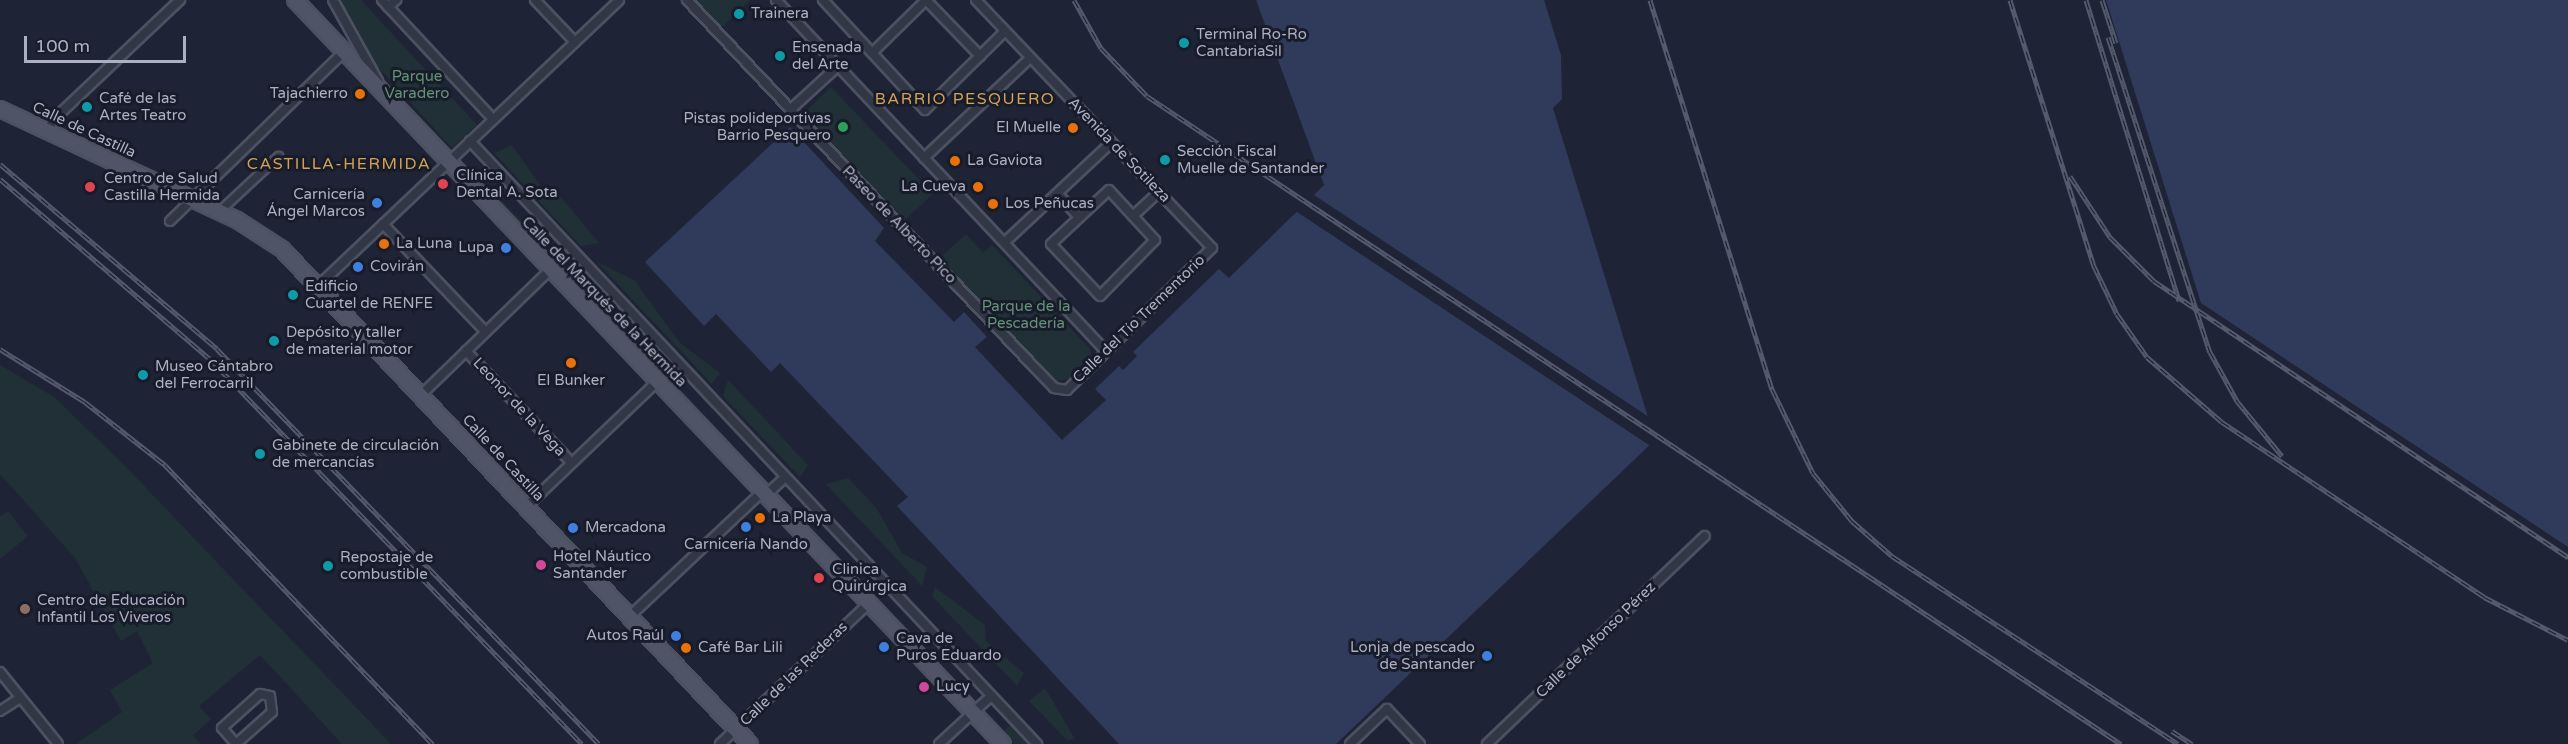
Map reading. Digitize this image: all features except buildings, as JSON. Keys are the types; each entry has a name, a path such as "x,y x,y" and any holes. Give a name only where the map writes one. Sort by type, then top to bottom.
{"main road":[{"name":"Calle del Marqués de la Hermida","path":"295,0 998,741"},
{"name":"Calle de Castilla","path":"0,109 219,211 282,249 750,744"}],"street":[{"path":"48,131 53,120 180,0"},
{"path":"333,0 389,99"},
{"path":"396,0 385,3 493,119"},
{"path":"535,0 575,42"},
{"path":"318,286 619,0"},
{"name":"Paseo de Alberto Pico","path":"687,0 1047,381 1066,390"},
{"path":"776,0 1106,351"},
{"path":"823,0 925,110 1005,32"},
{"path":"872,53 926,0 980,56"},
{"name":"Avenida de Sotileza","path":"976,0 1212,248"},
{"path":"170,221 344,52"},
{"path":"924,158 1030,58"},
{"path":"790,110 837,67"},
{"path":"470,141 784,478 1037,744"},
{"path":"1005,242 1112,142"},
{"path":"219,211 278,156"},
{"path":"1109,190 1155,240 1100,296 1051,244 1079,217 1109,190"},
{"path":"1133,216 1159,192"},
{"path":"1058,194 1079,217"},
{"path":"383,224 486,332"},
{"name":"Calle del Tío Trementorio","path":"1066,390 1212,248"},
{"path":"421,395 550,270"},
{"name":"Leonor de la Vega","path":"466,351 572,463"},
{"path":"525,507 657,382"},
{"path":"630,616 763,494 784,478"},
{"name":"Calle de Alfonso Pérez","path":"1487,744 1705,536"},
{"name":"Calle de las Rederas","path":"720,744 868,604"},
{"path":"0,672 17,700 58,744"},
{"path":"270,696 274,705 268,718 236,744 222,728 254,697 270,696"},
{"path":"939,744 991,696"},
{"path":"0,711 17,700"},
{"path":"1350,744 1387,709 1420,744"}],"green space":[{"name":"Parque Varadero","path":"339,0 361,0 477,125 452,148 378,67"},
{"path":"693,0 750,0 720,29"},
{"path":"831,87 933,194 905,220 803,114"},
{"path":"512,145 544,191 559,195 599,243 581,246 494,153"},
{"path":"502,201 732,444 729,447 499,204"},
{"name":"Parque de la Pescadería","path":"966,234 983,253 992,245 1090,349 1091,357 1070,378 1058,381 1049,375 940,258"},
{"path":"597,262 634,280 680,343 720,373 712,384"},
{"path":"0,365 54,397 124,465 391,744 342,744 260,655 199,706 211,719 193,735 200,744 76,744 122,712 110,690 153,663 137,631 121,641 75,558 0,474"},
{"path":"728,380 808,465 800,477 723,396"},
{"path":"848,478 877,509 902,553 927,567 922,586 826,484"},
{"path":"789,506 969,697 968,698 788,508"},
{"path":"8,511 28,536 0,559 0,517"},
{"path":"935,587 985,625 986,641 1024,673 1017,686 932,596"},
{"path":"1045,688 1075,739 1067,740 1029,701"},
{"path":"1010,725 1028,744 1014,744 1002,732"}],"water":[{"path":"1256,0 1544,0 1561,55 1562,99 1553,108 1655,440 1336,744 1119,744 897,506 908,497 780,363 771,372 716,314 704,326 645,262 790,127 884,228 875,241 954,322 964,312 987,337 975,347 1062,440 1106,400 1095,389 1119,366 1123,370 1137,356 1133,352 1219,269 1229,278 1324,185"},
{"path":"2106,0 2568,0 2568,547 2201,303"}],"pier":[{"path":"1311,193 1652,419 1657,442 1652,447 1294,210"}],"railway":[{"path":"1074,0 1101,48 1147,96 2121,744"},
{"path":"1650,0 1772,389 1813,473 1852,521 1892,556 2178,744"},
{"path":"2010,0 2093,264 2117,314 2147,357 2222,422 2484,597 2568,640"},
{"path":"2086,0 2179,301"},
{"path":"2102,0 2116,43"},
{"path":"2108,37 2210,352 2237,401 2282,456"},
{"path":"0,164 217,349 599,744"},
{"path":"2070,176 2110,237 2154,281 2568,557"},
{"path":"0,179 208,357 582,744"},
{"path":"0,349 85,402 165,465 433,744"},
{"path":"2172,731 2192,744"}],"place":[{"name":"Trainera","path":"739,14"},
{"name":"Terminal Ro-Ro CantabriaSil","path":"1184,43"},
{"name":"Ensenada del Arte","path":"780,56"},
{"name":"Tajachierro","path":"360,94"},
{"name":"Café de las Artes Teatro","path":"87,107"},
{"name":"Pistas polideportivas Barrio Pesquero","path":"843,127"},
{"name":"El Muelle","path":"1073,128"},
{"name":"Sección Fiscal Muelle de Santander","path":"1165,160"},
{"name":"La Gaviota","path":"955,161"},
{"name":"Clínica Dental A. Sota","path":"443,184"},
{"name":"Centro de Salud Castilla Hermida","path":"90,187"},
{"name":"La Cueva","path":"978,187"},
{"name":"Carnicería Ángel Marcos","path":"377,203"},
{"name":"Los Peñucas","path":"993,204"},
{"name":"La Luna","path":"384,244"},
{"name":"Lupa","path":"506,248"},
{"name":"Covirán","path":"358,267"},
{"name":"Edificio Cuartel de RENFE","path":"293,295"},
{"name":"Depósito y taller de material motor","path":"274,341"},
{"name":"El Bunker","path":"571,363"},
{"name":"Museo Cántabro del Ferrocarril","path":"143,375"},
{"name":"Gabinete de circulación de mercancías","path":"260,454"},
{"name":"La Playa","path":"760,518"},
{"name":"Carnicería Nando","path":"746,527"},
{"name":"Mercadona","path":"573,528"},
{"name":"Hotel Náutico Santander","path":"541,565"},
{"name":"Repostaje de combustible","path":"328,566"},
{"name":"Clinica Quirúrgica","path":"819,578"},
{"name":"Centro de Educación Infantil Los Viveros","path":"25,609"},
{"name":"Autos Raúl","path":"676,636"},
{"name":"Cava de Puros Eduardo","path":"884,647"},
{"name":"Café Bar Lili","path":"686,648"},
{"name":"Lonja de pescado de Santander","path":"1487,656"},
{"name":"Lucy","path":"924,687"}],"district":[{"name":"BARRIO PESQUERO","path":"965,99"},
{"name":"CASTILLA-HERMIDA","path":"339,164"}]}
